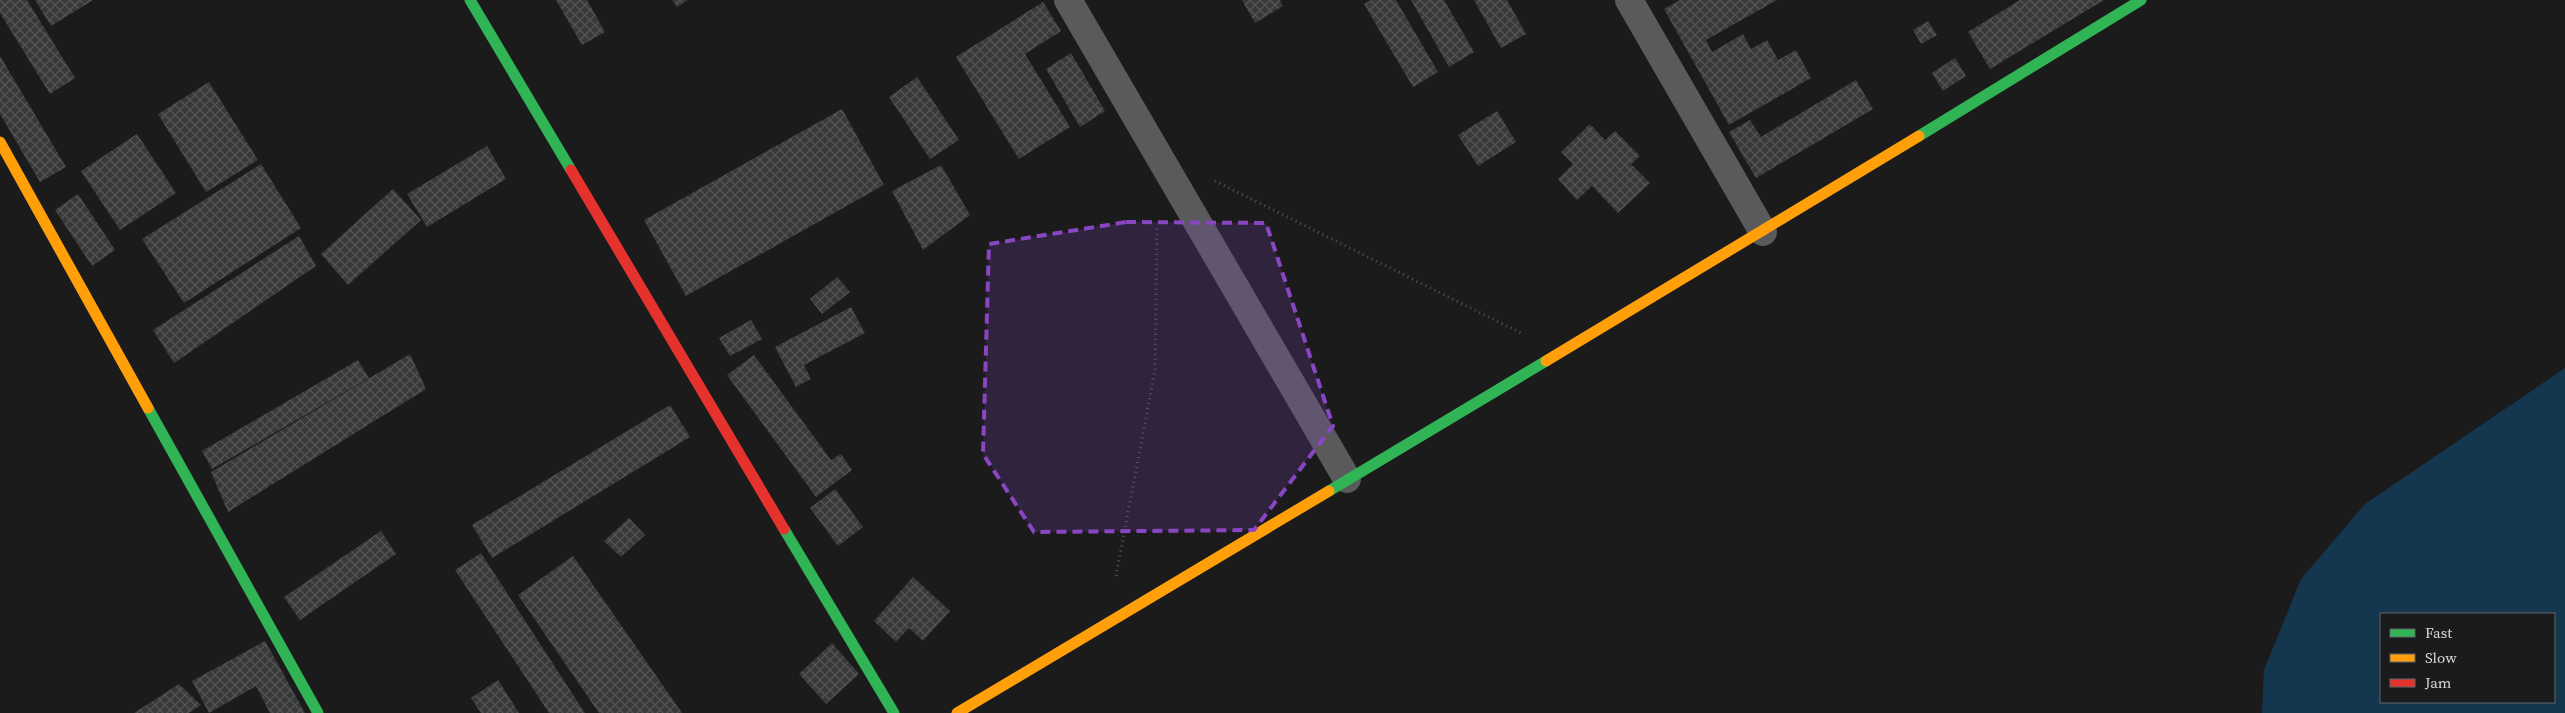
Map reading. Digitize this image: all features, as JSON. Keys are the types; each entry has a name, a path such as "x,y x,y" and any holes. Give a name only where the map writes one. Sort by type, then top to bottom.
{"street":[{"path":"470,0 894,713"},
{"path":"1068,0 1347,480"},
{"path":"1629,0 1763,232"},
{"path":"957,713 1763,232 2141,0"},
{"path":"0,142 318,713"}],"path":[{"path":"1212,180 1559,352"},
{"path":"1107,623 1155,370 1157,222"}],"highlighted area":[{"path":"1126,222 1266,223 1333,426 1254,530 1034,532 983,454 989,244"}],"shaded area":[{"path":"2565,368 2565,713 2262,713 2264,670 2301,579 2365,504"}],"building":[{"path":"0,0 27,0 75,78 50,94 0,13"},
{"path":"35,0 93,0 51,26"},
{"path":"556,0 587,0 605,32 582,45"},
{"path":"672,0 688,0 677,7"},
{"path":"1242,0 1280,0 1283,6 1255,23"},
{"path":"1371,0 1396,0 1438,72 1413,87 1364,4"},
{"path":"1411,0 1444,0 1474,52 1449,67"},
{"path":"1474,0 1507,0 1526,34 1501,48"},
{"path":"1680,0 1777,0 1706,40 1712,52 1743,34 1751,49 1767,40 1778,60 1796,50 1811,78 1729,125 1664,9"},
{"path":"2020,0 2104,0 1990,69 1968,32"},
{"path":"1043,2 1061,31 1025,54 1070,127 1019,159 956,57"},
{"path":"1928,21 1937,35 1921,44 1913,30"},
{"path":"1071,53 1105,111 1080,127 1046,69"},
{"path":"0,56 66,167 40,182 0,114"},
{"path":"1955,58 1966,76 1943,91 1932,73"},
{"path":"917,77 959,140 930,159 889,97"},
{"path":"1856,80 1873,109 1756,178 1729,132 1750,120 1761,137"},
{"path":"209,82 258,160 206,192 158,114"},
{"path":"842,109 884,185 686,296 644,220"},
{"path":"1497,111 1516,142 1478,166 1458,135"},
{"path":"1590,124 1605,140 1615,131 1640,156 1631,164 1650,183 1618,213 1592,186 1577,200 1558,179 1573,164 1561,152"},
{"path":"137,134 176,193 120,230 81,171"},
{"path":"487,146 506,179 427,227 407,194"},
{"path":"261,164 301,228 184,303 142,239"},
{"path":"941,165 970,215 923,250 892,191"},
{"path":"393,189 421,220 348,285 321,254"},
{"path":"78,194 115,250 92,266 55,210"},
{"path":"299,236 316,266 174,363 153,330"},
{"path":"837,277 850,292 822,314 810,299"},
{"path":"851,307 865,333 804,365 811,379 796,387 775,347"},
{"path":"751,320 762,339 730,356 719,338"},
{"path":"410,354 426,389 228,512 211,472"},
{"path":"754,355 831,460 841,454 852,470 816,497 727,375"},
{"path":"358,360 369,378 212,469 202,451"},
{"path":"670,405 690,437 492,558 472,525"},
{"path":"835,489 863,527 838,546 810,508"},
{"path":"629,518 645,535 621,557 604,541"},
{"path":"381,531 396,554 300,620 284,597"},
{"path":"481,553 585,713 549,713 455,570"},
{"path":"573,556 682,713 599,713 518,595"},
{"path":"913,577 950,611 923,641 909,628 896,642 874,621"},
{"path":"265,641 305,713 270,713 256,686 209,713 192,681"},
{"path":"832,643 859,674 826,704 799,674"},
{"path":"498,680 519,713 481,713 471,698"},
{"path":"179,684 201,705 189,713 134,713"}],"traffic: fast":[{"path":"470,0 571,170"},
{"path":"1919,136 2141,0"},
{"path":"1329,491 1546,361"},
{"path":"148,408 318,713"},
{"path":"784,529 894,713"}],"traffic: slow":[{"path":"1546,361 1919,136"},
{"path":"0,142 148,408"},
{"path":"957,713 1329,491"}],"traffic: jam":[{"path":"571,170 784,529"}]}
